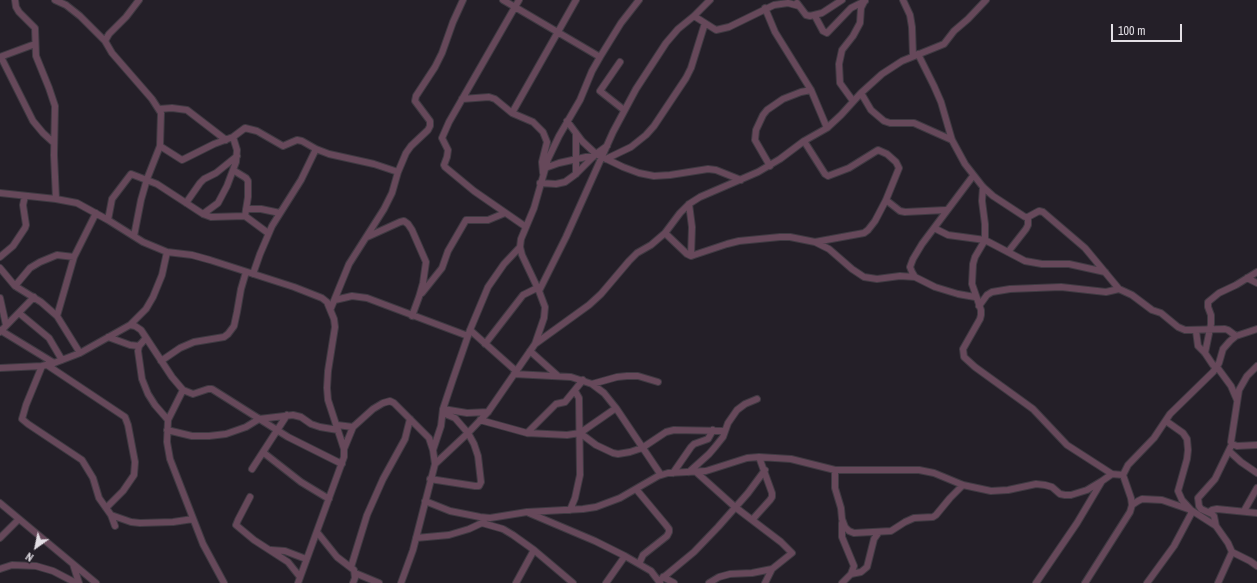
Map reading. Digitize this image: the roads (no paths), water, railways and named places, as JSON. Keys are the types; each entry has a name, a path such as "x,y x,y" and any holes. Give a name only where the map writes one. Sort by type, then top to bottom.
{"street":[{"path":"15,0 16,7 19,12 35,28 36,56 55,106 54,143 56,199"},
{"path":"56,0 66,5 80,16 105,41 112,53 160,109 160,146 147,179 134,236"},
{"path":"105,41 109,34 126,17 139,0"},
{"path":"331,308 348,264 384,209 392,193 398,172 406,154 411,146 428,130 430,126 430,121 415,101 416,96 435,67 453,22 464,0"},
{"path":"503,0 600,57"},
{"path":"519,0 443,133 442,138 448,153 444,164 474,191 526,227"},
{"path":"512,113 559,33 576,0"},
{"path":"484,344 523,295 538,289 566,237 604,158 608,145 624,110 636,89 666,43 678,29 710,0"},
{"path":"795,0 806,15 815,16 828,10 842,0"},
{"path":"815,16 822,31 828,33 851,8 865,0"},
{"path":"853,101 840,82 839,64 842,50 853,36 860,23 861,8 865,0"},
{"path":"903,0 910,15 915,55 934,86 941,102 952,140 973,176 983,187 1019,214 1028,217 1039,211 1043,212 1085,248 1119,289"},
{"path":"535,344 589,305 601,294 637,253 651,245 666,233 680,213 689,204 700,197 770,166 804,141 827,128 882,74 915,55 944,44 954,31 986,0"},
{"path":"433,450 441,426 443,412 469,333 491,281 520,247 534,208 540,183 559,136 580,100 592,71 635,2"},
{"path":"694,16 716,30 729,27 765,8 782,3 799,6"},
{"path":"765,8 775,32 812,90 827,128"},
{"path":"604,158 631,147 646,135 654,126 691,68 705,23"},
{"path":"35,44 0,57 33,121 54,143"},
{"path":"620,62 600,91 624,110"},
{"path":"770,166 755,140 756,130 763,115 767,110 783,99 801,92 812,90"},
{"path":"861,93 871,110 884,121 890,123 914,123 952,140"},
{"path":"462,99 489,97 495,99 512,113 533,122 543,132 547,142 542,162 544,172"},
{"path":"160,109 172,108 187,110 229,138 236,145 237,155 227,186 218,203 203,214"},
{"path":"567,122 594,155"},
{"path":"160,146 182,160 229,138 245,128 264,134 280,145 287,146 297,140 302,141 316,149 340,157 374,164 398,172"},
{"path":"576,134 576,174"},
{"path":"804,141 825,174 828,176 849,168 878,150 887,154 896,162 899,168 886,200 875,221 868,230 815,242"},
{"path":"540,183 560,183 570,179 594,155 608,145"},
{"path":"253,274 268,233 301,180 316,149"},
{"path":"186,203 204,179 216,174 237,155"},
{"path":"544,172 559,163 594,155 639,173 654,176 670,175 708,168 741,180"},
{"path":"233,170 246,178 248,181 245,216"},
{"path":"108,220 112,199 131,174 157,184 203,214 214,217 245,216 268,233"},
{"path":"915,277 910,267 913,259 946,210 973,176"},
{"path":"983,187 982,201 985,224 985,240 975,257 973,264 972,284 981,310 980,319 963,349 964,357 975,367 1033,409 1067,445 1112,474 1122,475"},
{"path":"0,193 56,199 77,203 134,236 168,252 192,255 210,260 294,286 322,298 331,308 334,319 335,328 328,371 327,388 328,400 344,449"},
{"path":"0,257 13,246 25,228 26,225 23,205 25,196"},
{"path":"886,200 900,211 904,212 946,210"},
{"path":"689,204 692,227 691,256"},
{"path":"246,209 261,209 280,212"},
{"path":"57,316 74,257 96,213"},
{"path":"420,297 442,268 448,251 466,220 488,220 505,213"},
{"path":"1008,252 1026,229 1028,225 1028,217"},
{"path":"365,238 400,222 404,221 408,224 426,262 424,282 420,297 412,316"},
{"path":"934,228 948,235 985,240 1024,261 1042,264 1068,264 1105,272"},
{"path":"666,233 687,254 691,256 727,244 752,239 790,237 815,242 829,249 855,272 864,277 877,279 900,276 915,277 946,291 976,297"},
{"path":"435,464 488,412 535,344 545,312 544,303 522,255 520,247"},
{"path":"0,368 54,363 80,353 130,325 146,309 153,297 162,275 168,252"},
{"path":"14,286 30,268 40,262 57,255 74,257"},
{"path":"0,268 14,286 34,297 57,316 80,353"},
{"path":"161,361 180,348 194,342 224,337 228,334 234,326 246,272"},
{"path":"1205,353 1211,330 1212,319 1208,302 1219,293 1236,285 1257,272"},
{"path":"1247,278 1257,283"},
{"path":"979,306 987,295 998,290 1046,287 1106,292 1119,289 1125,291 1152,310 1161,313 1182,329 1187,331 1228,330 1236,336"},
{"path":"335,300 352,296 367,298 412,316 469,333 484,344 515,372 558,376 583,380 592,384 604,393 616,408 660,475"},
{"path":"34,297 1,331 54,363"},
{"path":"0,298 6,326"},
{"path":"19,313 48,338 62,360"},
{"path":"130,325 138,328 172,377 183,390 193,394 212,389 278,431 342,464"},
{"path":"1122,475 1135,456 1154,438 1170,414 1217,367 1224,346 1236,336 1257,329"},
{"path":"1196,331 1197,345 1205,353 1213,365 1217,367 1231,386 1237,401"},
{"path":"108,337 130,345 139,346"},
{"path":"146,338 139,346 138,350 145,387 155,405 168,420"},
{"path":"530,351 558,376"},
{"path":"44,365 125,418 128,425 135,462 134,475 123,491 106,508"},
{"path":"44,365 26,405 22,419 82,460 93,478 99,498 111,515 115,526"},
{"path":"1216,526 1214,516 1201,509 1198,498 1216,479 1229,451 1232,444 1231,442 1237,401 1242,383 1257,366"},
{"path":"592,384 616,377 627,376 638,376 658,382"},
{"path":"527,433 554,406 565,402 583,380"},
{"path":"183,390 168,420 167,442 170,459 203,544 224,583"},
{"path":"570,510 575,498 580,475 579,398 575,391"},
{"path":"692,472 723,437 730,419 737,410 745,404 757,399"},
{"path":"299,580 342,464 344,449 353,428 373,409 386,401 390,401 394,403 429,438 435,464 416,538 401,583"},
{"path":"480,420 527,433 558,435 580,433 616,408"},
{"path":"443,412 488,412"},
{"path":"430,479 475,486 482,482 478,456 468,433 455,418 443,412"},
{"path":"167,430 192,436 215,435 237,431 258,419 293,415 301,416 311,424 320,427 353,428"},
{"path":"252,469 287,416"},
{"path":"351,567 367,515 383,479 402,444 410,419"},
{"path":"1166,422 1183,433 1187,439 1187,459 1178,491 1182,500 1191,510"},
{"path":"580,433 596,445 613,453 624,454 642,448 666,432 674,430 725,431"},
{"path":"673,473 691,447 694,444 708,439 713,430"},
{"path":"1232,444 1237,446 1257,445"},
{"path":"1229,451 1241,462 1257,473"},
{"path":"264,453 300,482 329,499"},
{"path":"425,501 450,511 490,518 527,512 596,507 620,498 660,475 706,471 747,458 759,456 791,459 835,470 919,470 934,473 963,485 991,491 1008,490 1036,484 1045,485 1065,495 1071,495 1087,490 1102,482 1112,474"},
{"path":"752,520 772,497 765,470 759,456"},
{"path":"661,581 707,539 765,470"},
{"path":"835,470 835,488 841,508 842,537 854,566 851,574 842,583"},
{"path":"692,472 792,552 772,569 752,574 730,574 719,577 709,583"},
{"path":"1085,583 1130,512 1132,505 1130,491 1122,475"},
{"path":"1036,583 1077,523 1102,482"},
{"path":"842,519 845,527 854,533 895,530 905,522 914,518 933,517 963,485"},
{"path":"1244,511 1257,488"},
{"path":"636,489 669,529 667,536 643,555 639,564"},
{"path":"250,498 236,525 254,540 288,562 299,580"},
{"path":"1132,505 1138,501 1149,499 1170,502 1191,510 1216,526 1232,552 1257,566"},
{"path":"0,503 96,583"},
{"path":"1209,512 1217,509 1257,513"},
{"path":"1147,583 1174,546 1190,517 1191,510"},
{"path":"527,512 595,541 625,556 651,570 661,581 674,583"},
{"path":"111,515 131,522 140,523 173,522 193,519"},
{"path":"416,538 449,535 482,523 490,518"},
{"path":"0,538 19,519"},
{"path":"482,523 503,529 534,550 573,583"},
{"path":"317,532 337,557 351,567 355,573 379,583"},
{"path":"851,574 861,572 868,567 874,539 879,532"},
{"path":"269,550 285,551 306,559"},
{"path":"516,583 534,550"},
{"path":"1218,583 1232,552"},
{"path":"606,583 625,556"},
{"path":"73,564 79,583"},
{"path":"0,569 12,565 36,566 53,571 76,583"},
{"path":"765,583 772,569"},
{"path":"353,583 355,573"}]}
